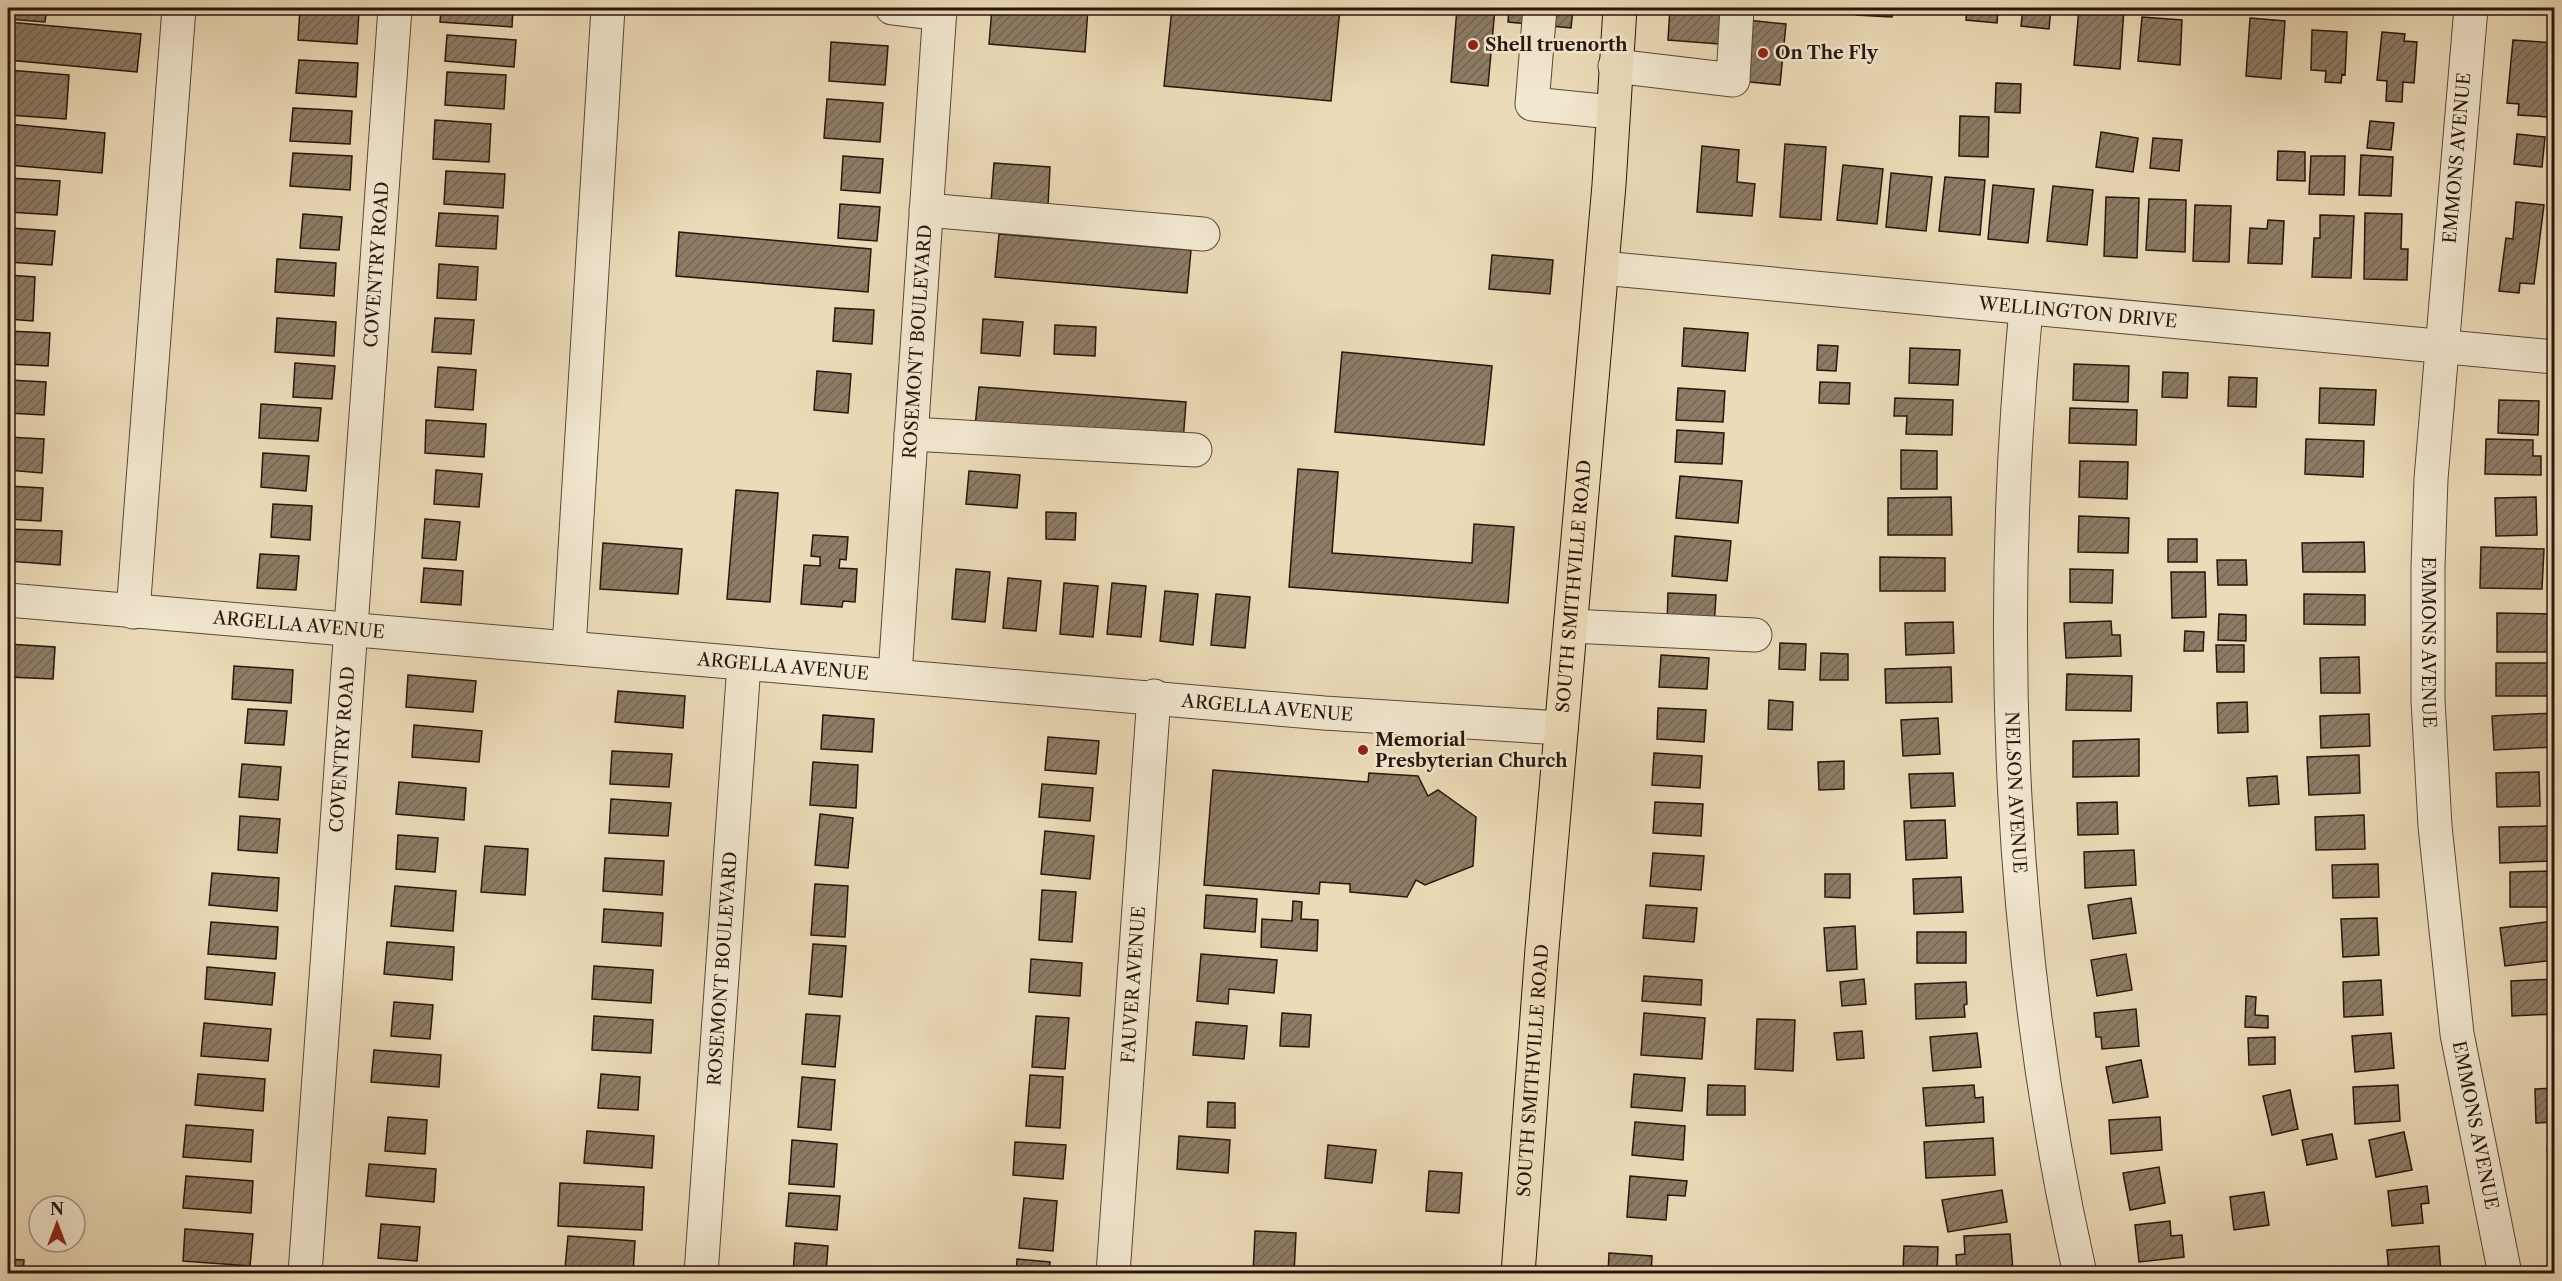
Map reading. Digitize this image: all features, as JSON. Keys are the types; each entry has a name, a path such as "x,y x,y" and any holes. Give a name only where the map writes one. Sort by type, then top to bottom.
{"main road":[{"name":"SOUTH SMITHVILLE ROAD","path":"1518,1274 1561,728 1602,268 1620,8"}],"street":[{"path":"133,612 179,8"},
{"name":"COVENTRY ROAD","path":"305,1274 395,8"},
{"path":"569,648 608,8"},
{"path":"892,8 940,11"},
{"path":"1540,8 1532,104 1612,112"},
{"path":"1616,66 1733,80 1737,8"},
{"name":"EMMONS AVENUE","path":"2471,8 2440,346 2427,567 2428,700 2435,826 2457,1034 2505,1274"},
{"name":"ROSEMONT BOULEVARD","path":"895,675 940,11"},
{"path":"926,210 1203,234"},
{"name":"WELLINGTON DRIVE","path":"1602,268 2554,357"},
{"name":"NELSON AVENUE","path":"2026,309 2012,524 2010,650 2016,821 2030,964 2049,1115 2080,1274"},
{"path":"911,434 1195,450"},
{"name":"ARGELLA AVENUE","path":"8,600 350,631 1154,696 1324,713 1561,728"},
{"path":"1571,626 1755,634"},
{"name":"ROSEMONT BOULEVARD","path":"701,1274 744,664"},
{"name":"FAUVER AVENUE","path":"1113,1274 1154,696"}],"building":[{"path":"8,8 47,8 45,22 8,19"},
{"path":"300,8 359,11 357,44 298,40"},
{"path":"441,8 513,8 512,27 440,22"},
{"path":"992,8 1088,8 1085,52 989,44"},
{"path":"1172,8 1340,8 1331,101 1164,86"},
{"name":"Shell truenorth","path":"1457,8 1495,8 1488,86 1451,82"},
{"path":"1509,8 1573,8 1571,28 1508,22"},
{"path":"1670,8 1734,8 1732,45 1668,40"},
{"path":"1857,8 1893,8 1892,17 1856,15"},
{"path":"1967,8 1998,8 1997,23 1966,20"},
{"path":"2023,8 2051,8 2049,29 2021,26"},
{"path":"2079,8 2124,8 2120,69 2074,65"},
{"path":"2142,17 2182,20 2180,65 2138,61"},
{"path":"2250,18 2285,21 2281,79 2246,76"},
{"name":"On The Fly","path":"1747,20 1786,24 1780,85 1740,81"},
{"path":"8,22 141,34 137,72 8,60"},
{"path":"2312,30 2347,32 2345,75 2342,74 2341,83 2325,82 2326,71 2311,70"},
{"path":"2382,32 2405,34 2404,41 2417,42 2414,83 2403,82 2402,102 2386,101 2387,81 2377,80"},
{"path":"447,35 516,40 514,67 445,61"},
{"path":"2513,40 2554,43 2549,117 2518,115 2519,104 2507,103"},
{"path":"831,42 888,46 885,85 829,81"},
{"path":"299,60 358,63 356,97 296,93"},
{"path":"8,70 69,75 66,119 8,115"},
{"path":"447,72 506,75 504,109 445,105"},
{"path":"1996,83 2021,84 2020,113 1995,112"},
{"path":"827,99 883,103 880,142 824,138"},
{"path":"293,108 352,111 350,144 290,141"},
{"path":"1960,116 1989,117 1988,157 1959,156"},
{"path":"435,120 491,124 489,162 433,159"},
{"path":"2370,121 2394,123 2391,150 2367,148"},
{"path":"8,124 105,133 102,173 8,165"},
{"path":"2101,132 2138,138 2133,172 2096,167"},
{"path":"2517,134 2545,137 2542,167 2514,164"},
{"path":"2153,138 2182,140 2179,171 2150,168"},
{"path":"1785,144 1826,147 1821,220 1780,217"},
{"path":"1702,146 1739,150 1737,182 1755,184 1752,216 1697,212"},
{"path":"2278,151 2305,152 2305,181 2277,180"},
{"path":"293,153 352,156 350,190 290,186"},
{"path":"2361,155 2393,157 2391,196 2359,195"},
{"path":"843,156 883,159 880,193 841,190"},
{"path":"2311,156 2345,156 2344,195 2309,194"},
{"path":"994,163 1050,167 1048,206 991,202"},
{"path":"1843,165 1883,169 1877,224 1837,220"},
{"path":"446,171 505,174 503,208 444,204"},
{"path":"1891,173 1932,177 1926,231 1886,227"},
{"path":"1945,177 1985,180 1980,235 1939,231"},
{"path":"8,178 60,181 57,215 8,212"},
{"path":"1993,185 2034,189 2028,243 1988,239"},
{"path":"2053,186 2093,190 2087,245 2047,241"},
{"path":"2551,186 2554,187 2554,213 2550,213"},
{"path":"2106,197 2139,198 2137,258 2104,256"},
{"path":"2149,199 2186,200 2185,252 2146,250"},
{"path":"2516,202 2544,205 2534,284 2520,283 2519,293 2499,291 2506,238 2513,239"},
{"path":"840,204 880,207 877,241 838,238"},
{"path":"2195,205 2231,206 2229,262 2193,261"},
{"path":"439,213 498,216 496,249 436,246"},
{"path":"2365,213 2402,214 2401,249 2408,249 2407,280 2364,279"},
{"path":"303,214 342,217 339,250 300,248"},
{"path":"2320,215 2354,216 2351,278 2312,277 2314,238 2320,238"},
{"path":"2268,220 2284,221 2282,264 2248,263 2250,228 2267,229"},
{"path":"10,228 55,231 52,265 8,262"},
{"path":"679,232 871,249 868,292 676,276"},
{"path":"999,234 1191,250 1187,293 995,277"},
{"path":"1492,255 1553,260 1550,294 1489,289"},
{"path":"277,259 336,263 334,296 275,292"},
{"path":"439,264 478,267 476,300 437,298"},
{"path":"8,275 35,277 33,321 8,319"},
{"path":"835,308 874,310 872,344 833,341"},
{"path":"277,318 336,322 334,356 275,352"},
{"path":"435,318 474,320 471,354 432,352"},
{"path":"983,319 1023,322 1020,356 981,353"},
{"path":"1055,325 1096,327 1095,356 1054,354"},
{"path":"1684,328 1748,333 1745,371 1682,366"},
{"path":"8,331 50,333 48,366 8,364"},
{"path":"1818,345 1838,346 1836,371 1817,370"},
{"path":"1910,348 1960,350 1958,385 1909,383"},
{"path":"1342,352 1492,366 1484,445 1335,432"},
{"path":"295,363 335,366 332,399 293,397"},
{"path":"2074,364 2129,366 2128,402 2073,400"},
{"path":"438,367 476,370 473,410 435,407"},
{"path":"817,371 851,374 848,413 814,410"},
{"path":"2163,372 2188,373 2187,398 2162,397"},
{"path":"2229,377 2257,378 2256,407 2228,406"},
{"path":"8,380 46,382 44,415 8,413"},
{"path":"1820,382 1850,383 1849,404 1819,403"},
{"path":"979,387 1186,402 1183,442 975,427"},
{"path":"1678,388 1725,391 1723,422 1676,420"},
{"path":"2320,388 2376,390 2374,425 2319,423"},
{"path":"1895,398 1953,400 1952,435 1906,434 1907,416 1894,416"},
{"path":"2499,400 2539,401 2538,435 2498,433"},
{"path":"261,404 321,408 318,441 259,438"},
{"path":"2070,408 2137,410 2136,445 2069,443"},
{"path":"426,420 486,424 484,457 425,453"},
{"path":"1677,430 1724,433 1722,464 1675,462"},
{"path":"8,437 44,439 42,473 8,470"},
{"path":"2306,439 2364,441 2363,477 2305,474"},
{"path":"2486,439 2533,440 2533,456 2541,456 2541,475 2485,474"},
{"path":"1901,450 1937,451 1937,489 1901,489"},
{"path":"263,453 309,456 306,491 261,487"},
{"path":"2080,461 2128,462 2127,499 2079,497"},
{"path":"1298,469 1338,472 1332,553 1472,563 1474,524 1514,527 1508,603 1289,587"},
{"path":"436,470 482,474 479,507 434,504"},
{"path":"969,471 1020,475 1017,508 966,504"},
{"path":"1680,476 1742,481 1738,523 1676,518"},
{"path":"8,486 43,488 41,521 8,519"},
{"path":"736,490 778,493 770,602 727,599"},
{"path":"1951,497 1952,535 1888,535 1888,498"},
{"path":"2536,497 2537,535 2496,536 2495,498"},
{"path":"273,504 312,506 310,540 271,537"},
{"path":"1046,512 1076,513 1075,540 1046,539"},
{"path":"2079,516 2129,518 2128,553 2078,552"},
{"path":"425,519 460,522 456,560 422,558"},
{"path":"8,529 62,531 60,565 8,561"},
{"path":"813,535 848,537 846,560 840,559 839,568 857,569 855,602 843,601 842,607 801,604 804,565 820,566 820,557 811,556"},
{"path":"1675,536 1731,541 1727,581 1672,576"},
{"path":"2168,539 2197,539 2197,562 2168,562"},
{"path":"2364,542 2365,572 2303,572 2302,543"},
{"path":"603,543 682,549 678,594 600,589"},
{"path":"2481,547 2544,549 2542,589 2480,588"},
{"path":"260,554 299,556 296,590 257,588"},
{"path":"1880,557 1945,558 1945,591 1880,591"},
{"path":"2217,560 2246,560 2247,585 2218,585"},
{"path":"424,568 463,571 461,605 421,602"},
{"path":"956,569 990,572 985,622 952,619"},
{"path":"2070,569 2113,570 2112,603 2070,602"},
{"path":"2171,572 2205,572 2206,617 2172,618"},
{"path":"1008,578 1041,581 1036,631 1003,628"},
{"path":"1064,583 1098,586 1093,637 1060,634"},
{"path":"1112,583 1146,586 1141,637 1107,634"},
{"path":"1165,591 1198,594 1193,645 1160,641"},
{"path":"1668,593 1716,595 1714,627 1667,624"},
{"path":"1216,594 1250,597 1245,648 1211,645"},
{"path":"2304,594 2365,595 2365,625 2304,624"},
{"path":"2497,613 2554,614 2554,652 2497,652"},
{"path":"2219,614 2246,615 2246,641 2218,640"},
{"path":"2111,621 2112,635 2120,635 2121,656 2066,658 2064,623"},
{"path":"1953,622 1954,653 1906,655 1905,623"},
{"path":"2185,631 2204,632 2203,651 2184,651"},
{"path":"1780,643 1806,644 1805,670 1779,669"},
{"path":"8,644 55,647 53,679 8,677"},
{"path":"2216,645 2244,645 2244,672 2217,672"},
{"path":"1821,653 1848,654 1848,680 1820,680"},
{"path":"1661,655 1709,658 1707,689 1659,687"},
{"path":"2359,657 2360,693 2321,693 2320,658"},
{"path":"2496,663 2554,663 2554,696 2496,696"},
{"path":"234,666 293,670 291,703 232,699"},
{"path":"1951,667 1952,702 1886,703 1885,669"},
{"path":"2067,674 2132,676 2131,711 2066,710"},
{"path":"408,675 476,681 473,712 406,707"},
{"path":"8,685 12,686 9,727 8,727"},
{"path":"618,691 685,696 683,728 615,722"},
{"path":"1769,700 1793,702 1792,730 1768,729"},
{"path":"2247,702 2248,732 2218,733 2217,703"},
{"path":"1658,708 1706,710 1704,742 1657,739"},
{"path":"248,709 287,711 284,745 245,743"},
{"path":"2554,713 2554,747 2494,750 2492,716"},
{"path":"2369,714 2370,746 2321,748 2320,716"},
{"path":"823,715 874,719 872,752 821,749"},
{"path":"1938,718 1940,754 1903,756 1901,720"},
{"path":"414,725 482,731 479,762 412,757"},
{"path":"1048,737 1099,741 1096,774 1045,770"},
{"path":"2139,739 2139,776 2073,777 2073,741"},
{"path":"612,751 672,754 669,787 610,784"},
{"path":"1654,753 1702,756 1700,788 1652,785"},
{"path":"2359,755 2360,793 2309,795 2307,757"},
{"path":"1844,761 1844,789 1819,790 1818,762"},
{"path":"813,762 858,765 856,808 810,805"},
{"path":"242,764 281,767 278,800 239,797"},
{"path":"1213,770 1368,782 1369,773 1418,776 1428,796 1438,790 1476,817 1473,866 1425,885 1416,880 1407,897 1350,892 1350,884 1320,882 1319,894 1204,885"},
{"path":"2539,772 2540,806 2497,807 2496,773"},
{"path":"1953,773 1955,806 1911,808 1909,774"},
{"path":"2277,776 2279,804 2249,806 2247,778"},
{"path":"399,782 466,788 464,820 396,814"},
{"path":"1042,784 1093,788 1090,821 1039,817"},
{"path":"611,799 671,803 668,836 609,833"},
{"path":"1655,802 1703,804 1701,836 1653,833"},
{"path":"2117,802 2118,834 2078,835 2077,803"},
{"path":"820,814 853,818 848,868 815,865"},
{"path":"2364,815 2365,849 2316,850 2315,817"},
{"path":"240,816 280,819 277,853 238,850"},
{"path":"1945,820 1947,858 1906,860 1904,821"},
{"path":"2549,826 2550,861 2500,863 2499,827"},
{"path":"1045,831 1094,836 1090,879 1041,874"},
{"path":"398,835 438,838 435,872 396,869"},
{"path":"485,846 528,849 525,895 481,892"},
{"path":"2134,850 2136,885 2085,888 2084,852"},
{"path":"1653,853 1704,856 1701,890 1650,886"},
{"path":"605,858 664,861 662,895 603,891"},
{"path":"2378,864 2379,897 2333,898 2332,865"},
{"path":"2548,871 2548,907 2510,907 2510,872"},
{"path":"212,873 279,878 277,911 209,905"},
{"path":"1825,874 1850,874 1850,898 1825,897"},
{"path":"1961,877 1963,912 1914,914 1913,879"},
{"path":"815,884 848,886 845,937 811,935"},
{"path":"395,886 456,891 453,931 391,926"},
{"path":"1042,890 1076,892 1072,942 1039,940"},
{"path":"1206,895 1257,899 1255,932 1204,928"},
{"path":"2131,898 2136,933 2093,939 2088,905"},
{"path":"1293,901 1302,902 1301,919 1318,920 1317,951 1261,947 1262,919 1292,921"},
{"path":"1646,905 1697,908 1694,942 1643,938"},
{"path":"604,909 663,913 661,946 602,942"},
{"path":"2377,918 2379,955 2343,957 2341,919"},
{"path":"2554,921 2554,960 2505,966 2500,928"},
{"path":"211,922 278,927 276,959 208,954"},
{"path":"1855,926 1857,969 1827,971 1824,928"},
{"path":"1917,932 1966,932 1966,963 1917,963"},
{"path":"387,942 454,947 452,980 384,974"},
{"path":"813,944 846,946 842,997 809,994"},
{"path":"1201,954 1277,960 1274,993 1229,989 1228,1004 1197,1001"},
{"path":"2126,954 2132,990 2097,996 2091,960"},
{"path":"1031,959 1082,963 1080,996 1029,992"},
{"path":"594,966 653,970 651,1003 592,999"},
{"path":"207,967 275,973 272,1005 205,999"},
{"path":"1644,976 1702,980 1701,1005 1642,1001"},
{"path":"1864,979 1866,1004 1842,1006 1840,982"},
{"path":"2554,979 2554,1014 2512,1016 2511,981"},
{"path":"2381,980 2383,1015 2344,1017 2343,982"},
{"path":"1966,982 1965,1017 1916,1019 1915,984"},
{"path":"2246,996 2256,997 2255,1015 2268,1016 2268,1028 2245,1027"},
{"path":"394,1002 433,1005 430,1039 391,1036"},
{"path":"2136,1009 2139,1046 2102,1049 2101,1037 2096,1037 2094,1013"},
{"path":"1282,1013 1311,1015 1309,1047 1280,1046"},
{"path":"1644,1013 1705,1018 1702,1059 1641,1055"},
{"path":"806,1014 840,1016 835,1067 802,1064"},
{"path":"594,1016 653,1020 651,1053 592,1050"},
{"path":"1036,1016 1069,1018 1065,1069 1032,1067"},
{"path":"1757,1019 1795,1020 1793,1071 1755,1069"},
{"path":"1196,1022 1247,1026 1244,1059 1193,1055"},
{"path":"204,1023 271,1029 268,1061 201,1056"},
{"path":"1862,1031 1864,1058 1837,1060 1834,1033"},
{"path":"1977,1033 1981,1067 1933,1071 1930,1037"},
{"path":"2391,1033 2394,1068 2355,1072 2352,1036"},
{"path":"2275,1037 2275,1064 2249,1065 2248,1038"},
{"path":"374,1050 441,1055 439,1087 371,1082"},
{"path":"2141,1060 2148,1097 2113,1103 2106,1067"},
{"path":"198,1074 265,1079 263,1111 195,1105"},
{"path":"601,1074 640,1077 638,1110 598,1108"},
{"path":"1634,1074 1685,1078 1682,1111 1631,1107"},
{"path":"1030,1075 1063,1077 1060,1128 1026,1126"},
{"path":"802,1077 835,1080 831,1130 798,1127"},
{"path":"1708,1085 1745,1086 1745,1115 1707,1115"},
{"path":"1974,1085 1975,1098 1983,1097 1984,1122 1926,1126 1923,1088"},
{"path":"2398,1085 2400,1121 2355,1124 2353,1087"},
{"path":"2554,1088 2554,1122 2536,1123 2535,1089"},
{"path":"2290,1090 2298,1129 2272,1135 2263,1096"},
{"path":"1208,1102 1235,1103 1235,1128 1207,1127"},
{"path":"388,1117 427,1120 425,1154 385,1151"},
{"path":"2160,1117 2162,1150 2111,1154 2109,1120"},
{"path":"1635,1122 1685,1126 1683,1160 1632,1155"},
{"path":"186,1125 253,1130 251,1162 183,1157"},
{"path":"587,1131 654,1136 652,1168 584,1163"},
{"path":"2404,1132 2412,1170 2376,1177 2369,1140"},
{"path":"2332,1134 2337,1159 2307,1165 2302,1140"},
{"path":"1179,1136 1230,1140 1228,1173 1177,1169"},
{"path":"1993,1138 1995,1175 1926,1178 1924,1142"},
{"path":"792,1140 837,1144 834,1187 789,1184"},
{"path":"1015,1142 1066,1145 1063,1179 1013,1175"},
{"path":"1328,1145 1376,1150 1372,1183 1325,1178"},
{"path":"2554,1147 2554,1184 2550,1184 2547,1148"},
{"path":"369,1164 436,1169 434,1202 366,1196"},
{"path":"2159,1167 2165,1203 2130,1210 2123,1173"},
{"path":"1429,1171 1462,1173 1459,1213 1426,1211"},
{"path":"186,1176 253,1181 251,1213 183,1208"},
{"path":"1630,1176 1687,1181 1685,1196 1668,1195 1666,1220 1627,1217"},
{"path":"560,1183 644,1187 642,1230 558,1226"},
{"path":"2427,1186 2429,1203 2421,1204 2423,1223 2392,1226 2388,1191"},
{"path":"2002,1190 2007,1222 1948,1232 1942,1200"},
{"path":"2264,1192 2269,1225 2234,1230 2230,1197"},
{"path":"789,1193 840,1196 837,1230 786,1226"},
{"path":"1024,1198 1057,1201 1053,1251 1019,1248"},
{"path":"2170,1221 2171,1236 2182,1235 2184,1257 2139,1262 2135,1225"},
{"path":"381,1224 420,1227 417,1261 378,1258"},
{"path":"185,1229 253,1234 250,1266 183,1261"},
{"path":"1255,1231 1296,1233 1294,1274 1253,1274"},
{"path":"2010,1234 2013,1270 1957,1273 1956,1255 1965,1254 1964,1236"},
{"path":"568,1236 635,1241 633,1273 565,1268"},
{"path":"795,1243 828,1246 826,1274 793,1274"},
{"path":"1904,1246 1938,1247 1937,1273 1903,1272"},
{"path":"2439,1246 2441,1274 2389,1274 2387,1250"},
{"path":"1609,1253 1652,1256 1651,1274 1608,1274"},
{"path":"8,1259 24,1260 23,1274 8,1274"},
{"path":"1017,1259 1050,1262 1049,1274 1016,1274"}],"place":[{"name":"Shell truenorth","path":"1473,45"},
{"name":"On The Fly","path":"1763,53"},
{"name":"Memorial Presbyterian Church","path":"1363,750"}]}
